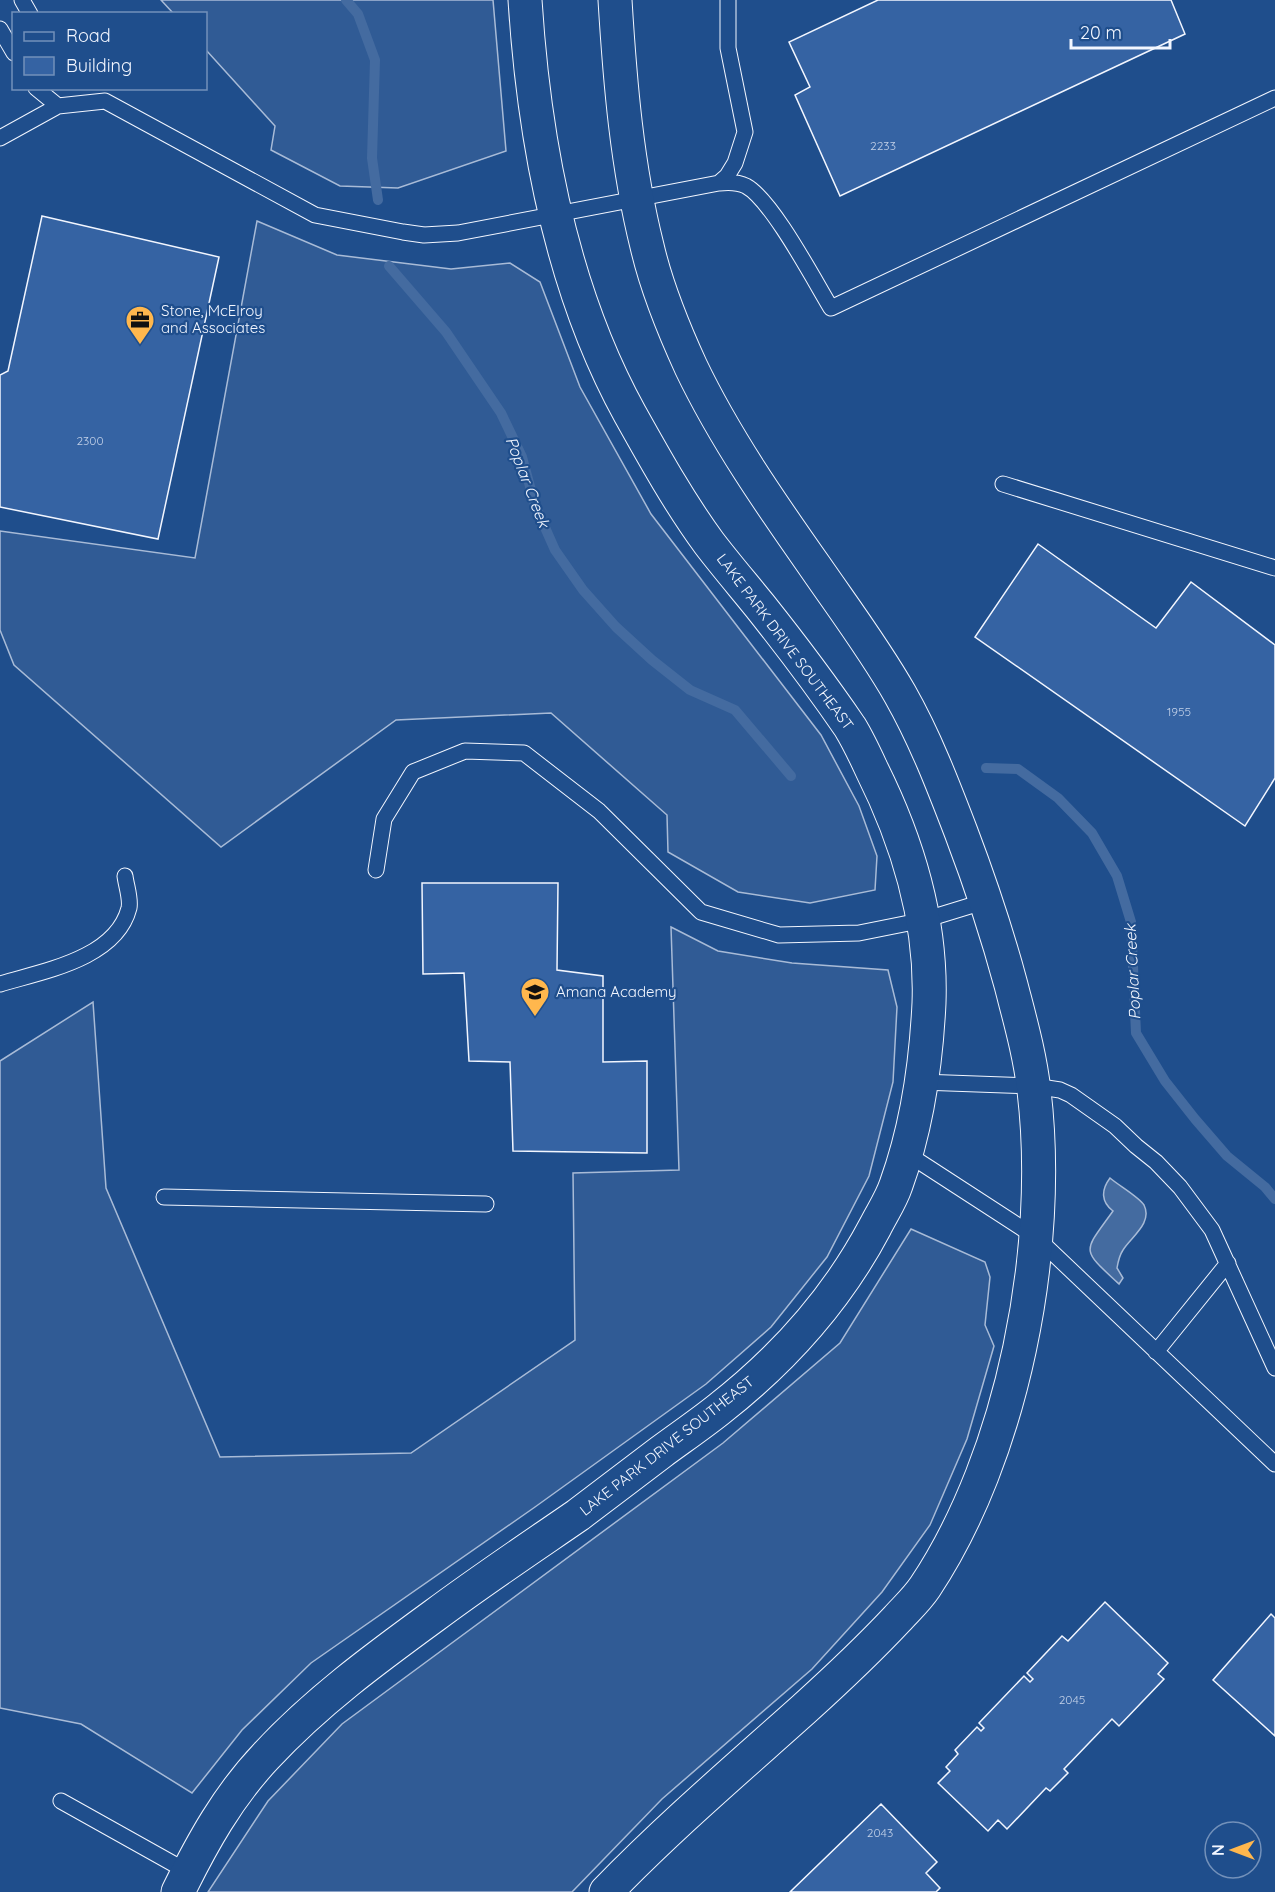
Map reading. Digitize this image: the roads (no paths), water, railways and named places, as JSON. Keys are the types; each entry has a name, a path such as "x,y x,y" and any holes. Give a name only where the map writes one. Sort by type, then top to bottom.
{"street":[{"name":"LAKE PARK DRIVE SOUTHEAST","path":"183,1882 216,1820 239,1787 267,1754 328,1696 396,1643 578,1515 719,1409 782,1354 810,1324 858,1259 894,1191 916,1117 926,1042 929,993 924,920 907,855 885,796 854,733 762,608 708,542 667,479 627,408 598,348 578,292 556,213 544,157 528,40 525,0"},
{"path":"606,1892 665,1833 859,1660 922,1592 962,1524 980,1482 996,1435 1021,1346 1037,1238 1039,1149 1034,1086 1018,1014 986,901 934,763 902,698 872,647 817,570 723,428 690,365 666,305 647,245 627,130 615,0"}],"lane":[{"path":"719,183 727,177 735,163 745,132 728,48 728,0"},
{"path":"0,29 12,50"},
{"path":"38,90 58,106"},
{"path":"58,106 60,90"},
{"path":"0,138 58,106 105,100 315,215 424,235 458,233 719,183 742,184 749,187 771,210 831,308 1275,98"},
{"path":"1003,484 1275,568"},
{"path":"376,870 384,819 413,772 465,751 524,753 599,811 701,912 779,935 859,933 924,920 986,901"},
{"path":"0,984 76,961 114,938 129,907 125,876"},
{"path":"921,1083 1034,1086 1060,1090 1116,1126 1180,1187 1212,1230 1275,1368"},
{"path":"906,1153 1037,1238 1275,1464"},
{"path":"164,1197 486,1204"},
{"path":"1156,1352 1228,1263"},
{"path":"61,1801 183,1882"}],"waterway":[{"name":"Poplar Creek","path":"346,0 358,14 375,60 372,158 378,200"},
{"name":"Poplar Creek","path":"389,266 446,332 501,413 522,457 535,505 555,550 583,590 616,627 652,660 690,690 735,710 791,776"},
{"name":"Poplar Creek","path":"986,768 1018,769 1058,798 1092,833 1117,876 1131,922 1136,1033 1165,1081 1195,1119 1227,1156 1265,1187 1275,1199"}],"place":[{"name":"Stone, McElroy and Associates","path":"140,346"},
{"name":"Amana Academy","path":"535,1018"}]}
